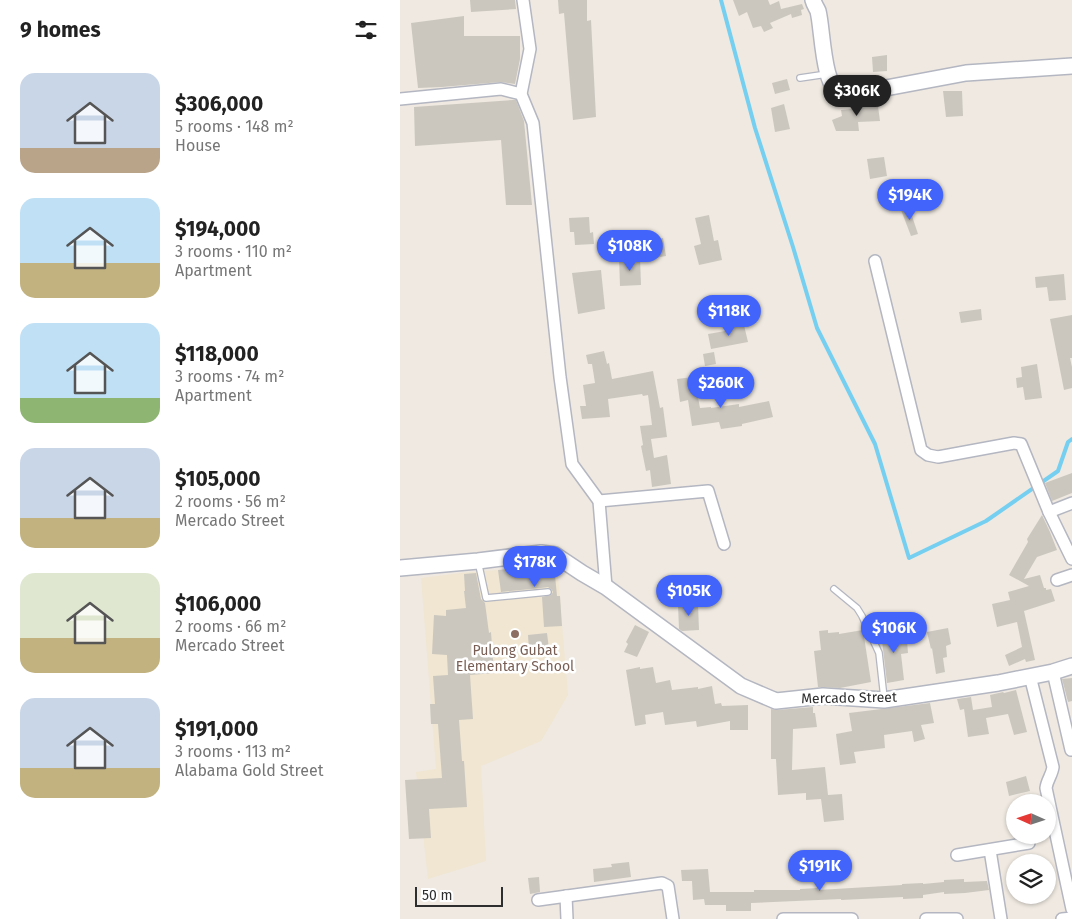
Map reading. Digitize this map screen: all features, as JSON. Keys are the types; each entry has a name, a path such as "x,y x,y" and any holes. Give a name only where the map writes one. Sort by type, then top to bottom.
{"street":[{"path":"523,0 530,49 521,94 533,123 558,358 572,464 599,501 606,586"},
{"path":"813,0 818,11 827,74 838,95 843,96 966,73 1072,66"},
{"path":"400,100 501,89 521,94"},
{"path":"875,261 921,450 928,455 938,456 1014,443 1021,444 1049,512 1072,559"},
{"path":"599,501 708,491 724,544"},
{"path":"1049,512 1072,503"},
{"name":"Mercado Street","path":"400,568 542,553 555,555 606,586 741,686 776,701 823,696 884,700 998,683 1053,672 1072,666"},
{"path":"1057,580 1072,575"},
{"path":"1053,672 1071,750"},
{"path":"1030,676 1053,767 1046,788 1072,909"},
{"path":"957,855 1023,844"},
{"path":"990,850 1001,919"},
{"path":"538,900 662,883 668,886 673,919"},
{"path":"566,896 567,919"},
{"path":"1062,919 1072,918"},
{"path":"784,919 852,919"},
{"path":"926,919 949,919"}],"lane":[{"path":"800,78 827,74"},
{"path":"478,561 486,598 548,592"},
{"path":"834,589 860,612 879,653 884,700"}],"shaded area":[{"path":"557,565 568,695 541,741 481,766 486,861 428,879 416,772 436,769 421,578"}],"building":[{"path":"470,0 515,0 516,9 471,12"},
{"path":"558,0 587,0 587,21 591,20 596,117 573,120 564,13 559,14"},
{"path":"733,0 768,0 770,5 779,1 781,9 802,4 804,9 801,10 802,15 792,18 791,14 770,23 773,28 764,32 761,26 753,28 747,12 739,16"},
{"path":"464,16 464,36 520,36 520,59 515,84 500,82 418,88 411,23"},
{"path":"887,55 887,71 873,72 872,57"},
{"path":"787,79 790,90 775,94 772,83"},
{"path":"943,91 962,91 963,116 946,117"},
{"path":"877,99 880,121 858,122 859,131 836,131 832,120 842,116 841,110 862,108 861,102"},
{"path":"516,100 524,121 532,205 506,205 501,140 415,146 414,107"},
{"path":"784,104 790,129 775,132 771,108"},
{"path":"884,157 887,176 870,179 867,159"},
{"path":"909,207 918,234 911,236 901,210"},
{"path":"709,215 714,241 718,240 722,260 699,265 694,246 701,244 695,218"},
{"path":"589,217 590,233 593,232 594,244 575,245 574,232 570,232 569,218"},
{"path":"663,238 666,256 643,260 640,241"},
{"path":"640,257 641,285 620,286 619,258"},
{"path":"601,270 605,309 578,314 572,273"},
{"path":"1064,274 1066,300 1049,301 1047,287 1036,288 1035,277"},
{"path":"733,299 735,311 718,314 716,302"},
{"path":"981,309 982,320 961,323 959,312"},
{"path":"1072,315 1072,358 1070,358 1072,388 1064,390 1050,319"},
{"path":"743,321 748,342 711,349 708,334 731,330 730,324"},
{"path":"604,351 607,364 609,363 612,379 653,371 660,408 663,407 667,437 651,439 654,458 667,455 671,484 652,487 650,470 646,471 641,446 643,445 640,426 652,425 648,395 643,396 642,394 608,399 610,417 582,419 580,406 586,406 583,385 595,383 592,364 588,364 586,355"},
{"path":"714,352 716,364 705,366 703,354"},
{"path":"1037,364 1042,398 1025,400 1023,387 1017,388 1016,378 1022,377 1021,367"},
{"path":"693,377 700,408 739,404 739,407 769,401 773,417 742,424 742,426 721,429 719,422 692,426 688,400 680,402 677,379"},
{"path":"1072,473 1072,493 1052,501 1045,483"},
{"path":"1042,515 1057,550 1037,557 1024,579 1040,575 1044,588 1046,590 1051,589 1055,601 1024,611 1035,660 1026,662 1025,659 1009,666 1005,655 1022,647 1017,622 997,627 992,604 1010,600 1008,592 1029,586 1009,575 1028,542 1027,539"},
{"path":"554,565 557,596 560,596 562,626 544,627 542,597 551,595 553,592 551,589 548,587 501,592 498,570"},
{"path":"476,573 481,599 485,603 489,633 491,632 494,673 470,675 473,719 459,720 467,807 429,809 431,838 409,839 405,780 442,778 438,724 431,724 430,704 435,704 433,676 448,675 447,655 432,654 434,615 446,616 446,610 466,608 464,574"},
{"path":"698,604 699,630 682,631 679,629 678,605"},
{"path":"635,625 649,632 637,657 624,652 628,644 626,642"},
{"path":"948,628 951,644 946,646 947,657 943,658 945,672 936,674 932,648 927,632"},
{"path":"906,629 908,653 901,654 904,680 887,683 881,632"},
{"path":"828,630 828,633 839,632 839,634 863,630 871,682 840,688 818,687 814,651 821,650 819,631"},
{"path":"547,633 549,649 529,650 528,635"},
{"path":"640,667 640,669 653,667 656,683 670,680 672,690 698,687 698,689 712,686 715,704 721,703 722,706 748,705 748,730 730,730 730,721 697,727 696,721 665,725 663,712 645,715 646,724 635,726 626,670"},
{"path":"1072,678 1072,701 1068,702 1062,679"},
{"path":"1016,690 1027,732 1014,735 1008,714 986,718 989,734 968,737 964,709 960,710 957,699 971,697 973,710 992,707 990,695"},
{"path":"930,703 934,723 921,725 925,739 914,742 912,731 884,735 885,748 854,752 856,763 840,765 836,734 852,731 849,713"},
{"path":"813,707 817,727 793,729 792,770 825,767 828,795 842,794 844,820 824,822 821,799 806,800 806,793 778,795 776,759 771,759 771,709"},
{"path":"1026,776 1030,791 1009,794 1006,782"},
{"path":"629,862 631,877 594,882 593,869 612,867 611,864"},
{"path":"708,869 710,892 754,892 754,890 818,888 818,890 923,884 964,879 964,882 987,881 989,890 944,894 944,892 923,895 923,898 903,899 903,897 751,903 751,911 726,911 726,905 705,905 704,899 693,900 692,881 682,881 681,870"},
{"path":"539,877 540,892 530,894 528,878"}],"waterway":[{"path":"721,0 755,128 817,328 875,444 909,558 986,521 1058,471 1068,442 1072,439"}],"place":[{"name":"Pulong Gubat Elementary School","path":"515,634"}]}
